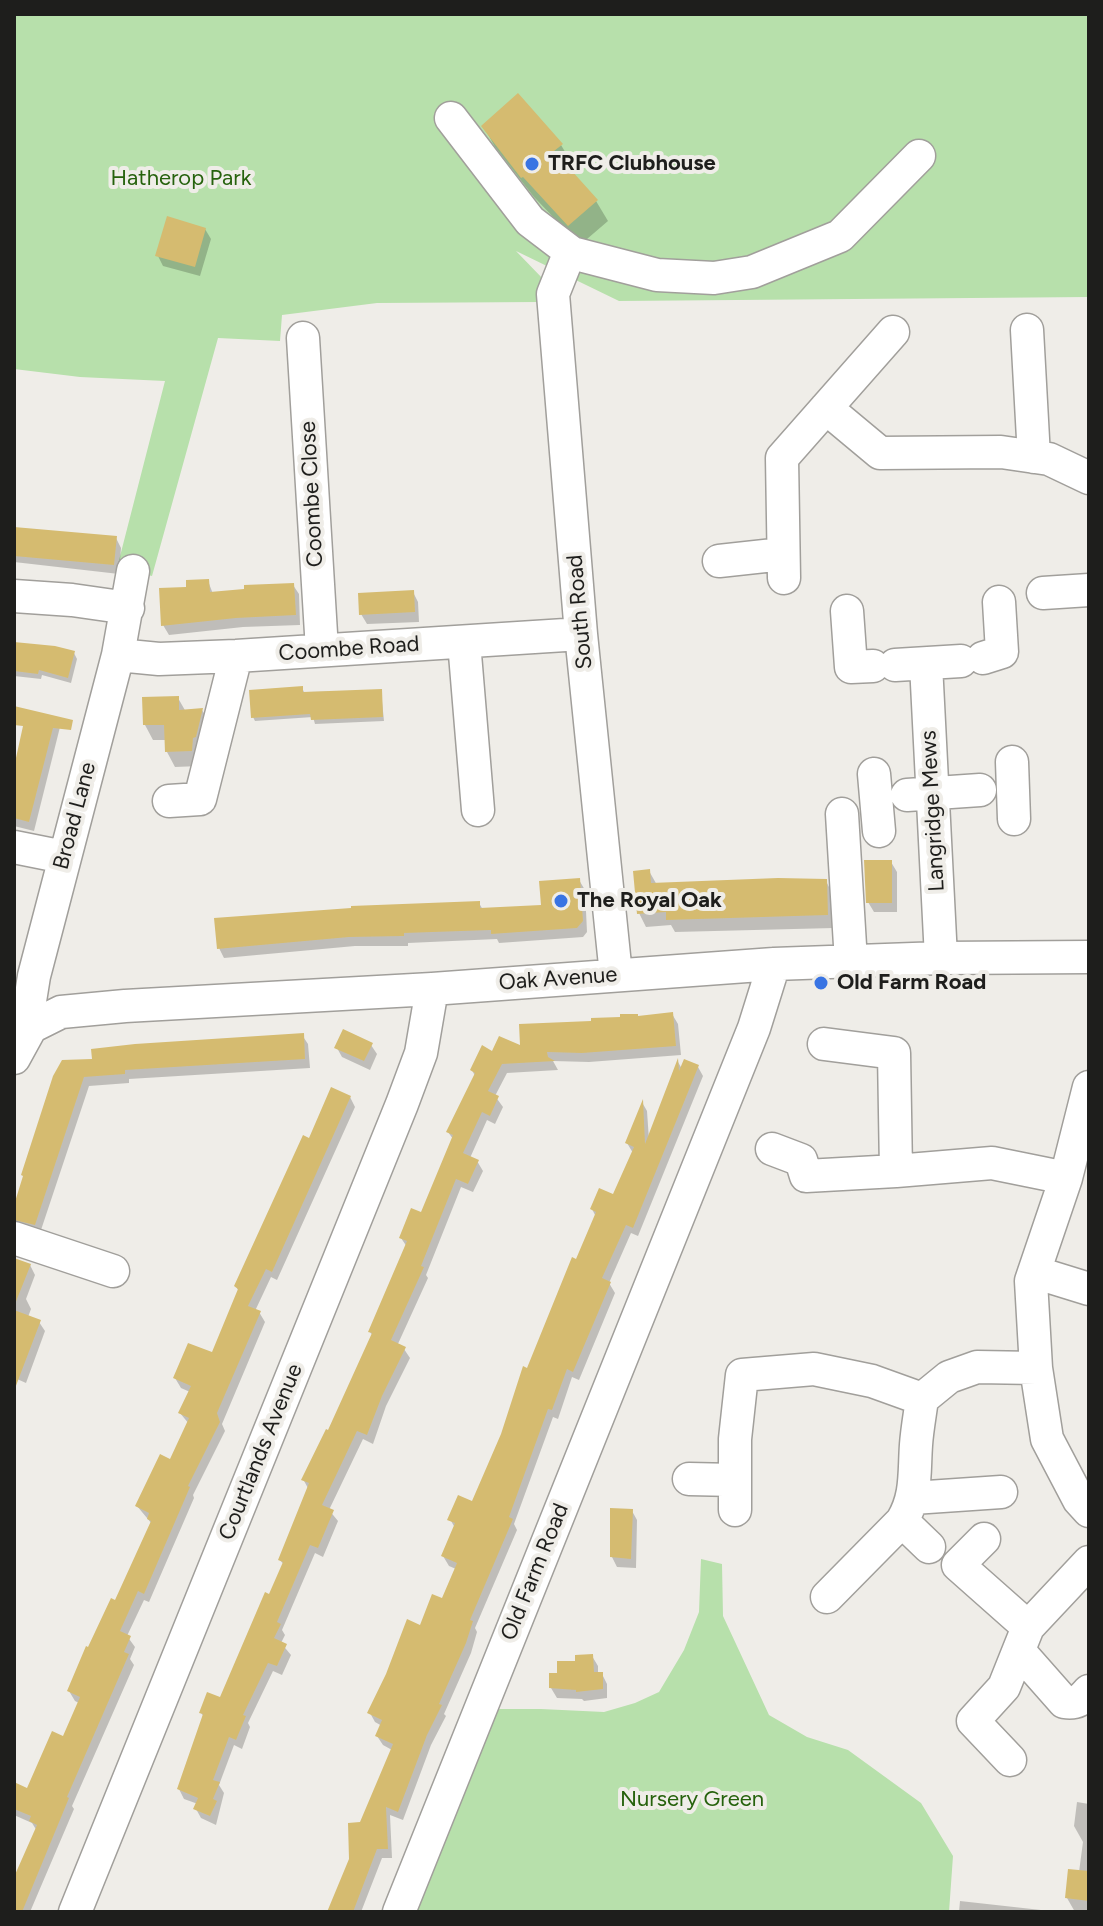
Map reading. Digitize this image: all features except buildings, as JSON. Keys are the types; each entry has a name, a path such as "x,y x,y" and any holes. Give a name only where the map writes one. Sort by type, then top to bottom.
{"street":[{"path":"451,118 530,221 572,253 657,275 714,278 752,272 840,236 919,156"},
{"name":"South Road","path":"572,253 553,294 581,634 616,975"},
{"path":"1027,330 1034,457"},
{"path":"719,561 783,566 782,458 893,332"},
{"name":"Coombe Close","path":"303,338 322,650"},
{"path":"826,408 880,453 1001,452 1049,459 1089,478"},
{"name":"Broad Lane","path":"14,1058 31,1027 31,989 118,655 133,571"},
{"path":"1043,593 1089,590"},
{"path":"14,596 128,608"},
{"path":"847,611 851,667 898,665 972,659 1002,652 999,602"},
{"name":"Coombe Road","path":"118,655 159,659 236,656 581,634"},
{"path":"464,642 478,810"},
{"path":"169,801 200,799 236,656"},
{"name":"Langridge Mews","path":"898,665 894,791 941,958"},
{"path":"879,831 894,791 1004,790"},
{"path":"842,814 851,962"},
{"path":"14,847 64,857"},
{"name":"Oak Avenue","path":"31,1027 50,1016 70,1011 774,964 1089,957"},
{"name":"Old Farm Road","path":"399,1912 591,1452 754,1028 774,964"},
{"name":"Courtlands Avenue","path":"75,1912 402,1104 424,1041 432,989"},
{"path":"824,1044 894,1053 896,1171"},
{"path":"1089,1087 1066,1178 1031,1281 1036,1368 1047,1439 1079,1500 1089,1511"},
{"path":"772,1149 801,1160 806,1176 992,1163 1066,1178"},
{"path":"14,1238 113,1271"},
{"path":"1034,1272 1089,1289"},
{"path":"929,1547 908,1510 922,1399 949,1377 977,1367 1036,1368"},
{"path":"689,1479 735,1495 735,1439 742,1375 814,1369 872,1381 922,1399"},
{"path":"827,1597 908,1510 1001,1492"},
{"path":"984,1539 958,1565 993,1598 1064,1702 1073,1704 1081,1701 1089,1691"},
{"path":"1010,1760 973,1721 1004,1687 1023,1639 1089,1562"}],"green space":[{"name":"Hatherop Park","path":"14,14 1089,14 1089,297 619,301 516,251 545,281 539,302 377,303 282,315 280,341 218,338 152,576 117,568 165,381 80,377 14,369"},
{"name":"Nursery Green","path":"701,1559 722,1564 723,1616 769,1715 807,1737 848,1750 921,1803 953,1856 949,1912 408,1912 488,1709 604,1712 659,1692 684,1650 699,1612"}],"place":[{"name":"TRFC Clubhouse","path":"532,164"},
{"name":"The Royal Oak","path":"561,901"},
{"name":"Old Farm Road","path":"821,983"}]}
